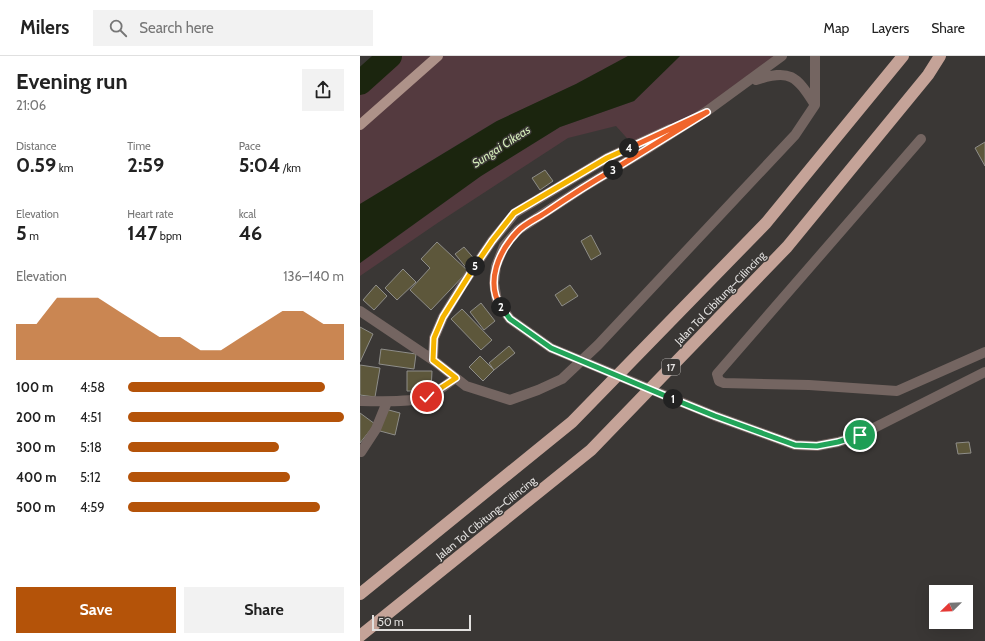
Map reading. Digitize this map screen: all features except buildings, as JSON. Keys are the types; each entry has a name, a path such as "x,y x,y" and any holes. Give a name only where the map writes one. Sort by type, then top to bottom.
{"highway":[{"name":"Jalan Tol Cibitung–Cilincing","path":"360,594 572,422 766,223 903,56"},
{"name":"Jalan Tol Cibitung–Cilincing","path":"360,636 591,450 787,247 928,75 940,56"}],"main road":[{"path":"360,125 438,56"}],"street":[{"path":"782,56 707,112 584,187 518,230 504,246 496,266 494,283 497,301 510,319 551,348 715,416 795,445 817,446 838,442 860,435 985,372"},
{"path":"360,311 433,360 466,386 510,400 538,390 562,379 598,345 796,134 815,105 815,56"},
{"path":"748,82 773,74 787,75 803,85 815,105"},
{"path":"433,360 434,338 443,317 492,241 514,213 607,158 707,112"},
{"path":"920,139 717,374 719,381 724,383 809,384 897,391 985,352"},
{"path":"360,401 387,402 427,397 456,378"},
{"path":"361,452 376,429 387,402"}],"shaded area":[{"path":"390,56 628,56 576,84 495,122 360,204 360,83"},
{"path":"680,56 781,56 707,111 634,146 616,126 568,138 439,222 360,276 360,263 481,176 560,127 634,101"}],"water":[{"name":"Sungai Cikeas","path":"628,56 680,56 634,101 560,127 481,176 360,263 360,204 497,121 576,84"}],"waterway":[{"path":"360,83 390,56"}],"route":[{"path":"427,397 456,378 433,360 434,338 443,317 492,241 514,213 607,158 707,112 584,187 518,230 504,246 496,266 494,283 497,301 510,319 551,348 715,416 795,445 817,446 838,442 860,435"}]}
